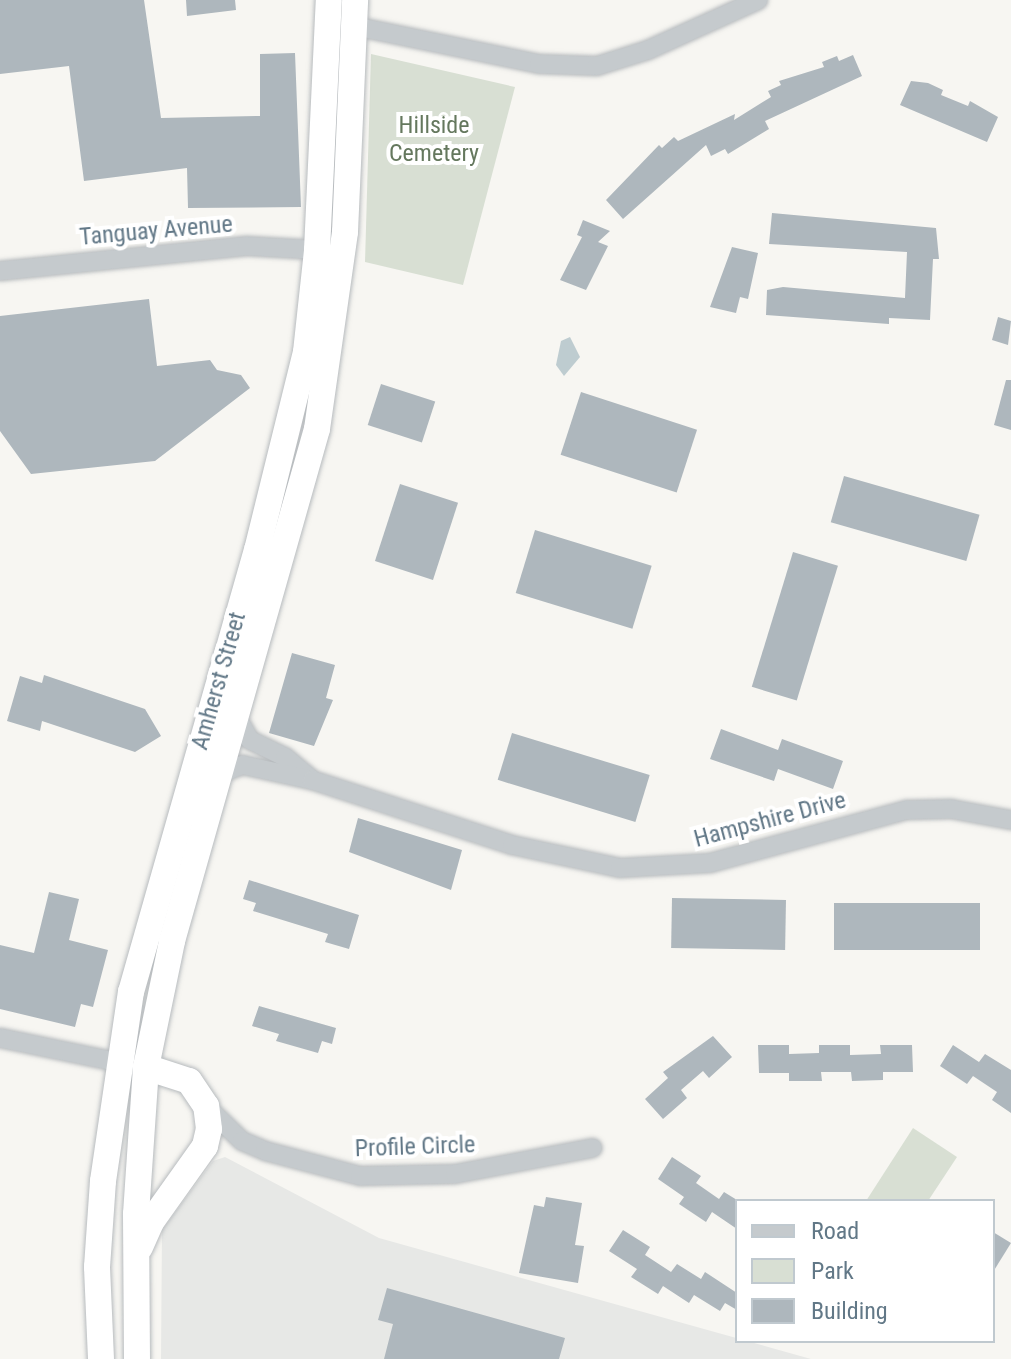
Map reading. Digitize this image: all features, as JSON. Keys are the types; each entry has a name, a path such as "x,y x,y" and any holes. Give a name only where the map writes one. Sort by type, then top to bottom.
{"highway":[{"name":"Amherst Street","path":"101,1359 97,1267 118,1063 154,900 292,419 317,250 329,0"},
{"name":"Amherst Street","path":"137,1359 135,1262 146,1067 172,941 306,478 326,383 345,232 355,0"},
{"path":"135,1262 151,1222 205,1146 206,1106 189,1081 146,1067"}],"street":[{"path":"354,26 539,64 597,66 648,50 758,0"},
{"name":"Tanguay Avenue","path":"0,271 247,246 317,250"},
{"name":"Hampshire Drive","path":"236,715 250,740 285,757 312,780"},
{"name":"Hampshire Drive","path":"219,774 243,765 312,780 512,845 620,868 710,863 907,810 951,809 1011,820"},
{"path":"0,1038 146,1067"},
{"name":"Profile Circle","path":"206,1106 242,1141 315,1168 369,1176 455,1174 593,1148"},
{"name":"Profile Circle","path":"205,1146 242,1141"}],"shaded area":[{"path":"570,337 580,357 564,376 556,365 561,341"},
{"path":"225,1157 379,1238 735,1338 735,1343 754,1343 811,1359 161,1359 162,1230 213,1161"}],"green space":[{"name":"Hillside Cemetery","path":"371,54 515,87 463,285 365,262"},
{"path":"913,1128 957,1157 929,1199 867,1199"}],"building":[{"path":"0,0 144,0 161,118 260,116 260,54 295,53 301,207 188,208 187,168 84,181 69,66 0,74"},
{"path":"186,0 235,0 236,10 187,16"},
{"path":"853,55 862,76 765,121 769,129 728,154 725,149 711,156 706,145 623,219 606,200 659,145 662,148 674,137 678,141 735,114 734,120 771,97 768,91 781,85 779,81 824,67 822,62 837,56 839,61"},
{"path":"911,81 928,83 943,90 941,95 968,106 970,101 998,117 987,142 900,105"},
{"path":"772,213 936,228 939,259 933,259 930,320 889,318 889,324 766,315 767,290 783,287 905,298 907,252 769,244"},
{"path":"583,220 610,231 598,242 608,246 586,290 560,280 582,237 577,235"},
{"path":"732,247 758,253 748,299 740,297 736,313 710,307"},
{"path":"149,299 157,366 210,360 217,370 241,375 250,388 155,461 31,474 0,431 0,316"},
{"path":"998,317 1011,321 1008,345 992,340"},
{"path":"1006,380 1011,380 1011,430 994,425"},
{"path":"381,384 435,402 422,443 368,425"},
{"path":"581,392 697,430 677,492 561,455"},
{"path":"844,476 980,515 966,561 831,522"},
{"path":"400,484 458,503 433,580 375,561"},
{"path":"535,530 652,566 632,629 516,593"},
{"path":"793,552 838,566 797,701 752,687"},
{"path":"292,653 335,665 326,698 333,700 314,746 269,733"},
{"path":"44,675 145,709 161,736 135,752 42,721 40,731 7,721 20,676 42,683"},
{"path":"721,729 778,750 782,739 843,761 833,789 778,769 774,781 710,759"},
{"path":"512,733 650,775 635,822 498,780"},
{"path":"358,818 462,850 451,890 349,852"},
{"path":"249,880 359,915 349,949 325,942 328,934 253,911 256,903 243,899"},
{"path":"49,892 79,899 69,940 108,950 93,1007 81,1004 75,1027 0,1009 0,945 34,953"},
{"path":"672,898 786,900 785,950 671,948"},
{"path":"834,903 980,903 980,950 834,950"},
{"path":"259,1006 336,1028 332,1044 322,1041 318,1053 276,1041 279,1034 252,1026"},
{"path":"713,1036 732,1057 709,1078 703,1071 681,1090 687,1098 663,1119 645,1099 668,1078 663,1072"},
{"path":"758,1045 789,1045 789,1054 819,1053 819,1045 850,1045 850,1055 881,1054 880,1045 912,1045 913,1072 883,1072 883,1080 852,1081 851,1072 821,1072 822,1081 789,1081 789,1073 759,1073"},
{"path":"953,1045 979,1062 985,1054 1011,1070 1011,1113 992,1100 997,1092 973,1076 967,1084 940,1066"},
{"path":"672,1157 701,1176 696,1183 719,1199 724,1192 735,1199 735,1228 712,1212 706,1222 679,1204 684,1197 658,1179"},
{"path":"546,1197 582,1203 575,1245 584,1246 578,1283 519,1273 534,1205 544,1207"},
{"path":"623,1230 650,1247 645,1255 671,1272 677,1264 701,1279 705,1272 735,1292 735,1309 725,1303 720,1311 694,1295 689,1303 663,1286 658,1294 631,1277 637,1269 609,1251"},
{"path":"995,1233 1011,1243 995,1269"},
{"path":"387,1288 565,1338 559,1359 384,1359 393,1324 378,1320"}]}
